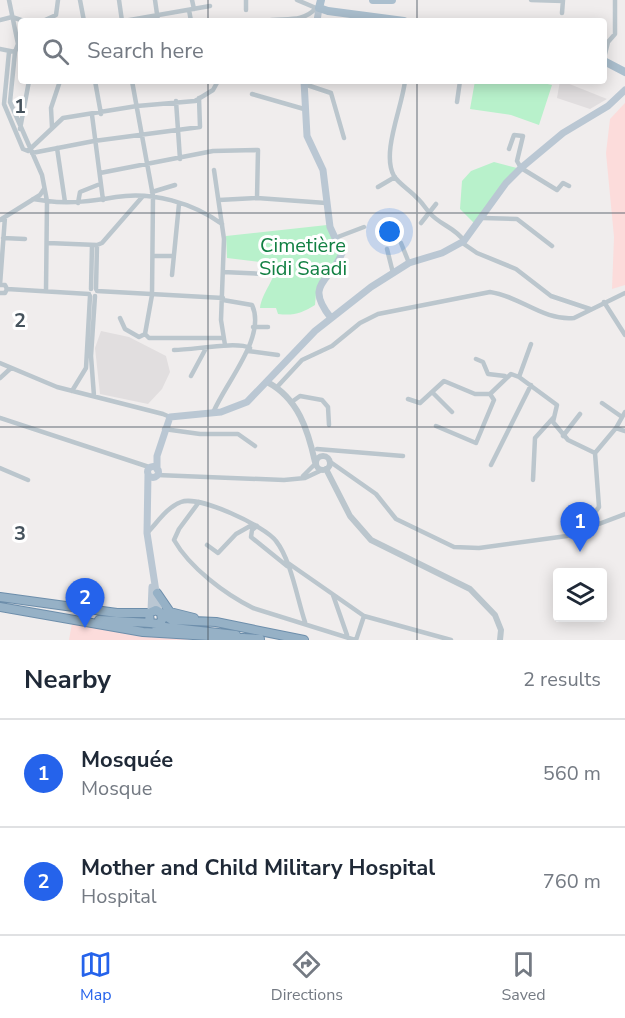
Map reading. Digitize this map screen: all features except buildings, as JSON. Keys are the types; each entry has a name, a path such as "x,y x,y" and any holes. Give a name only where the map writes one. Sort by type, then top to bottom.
{"highway":[{"path":"157,593 170,612 304,640"},
{"path":"0,597 117,613 155,612 171,620 216,622"},
{"path":"0,607 143,632 261,640"},
{"path":"152,624 155,612"},
{"path":"152,624 162,620 155,612"},
{"path":"79,619 152,624 261,640"}],"main road":[{"path":"373,0 392,0"},
{"path":"319,5 356,18"},
{"path":"607,61 623,72"},
{"path":"304,84 304,110 308,138 323,170 330,227 341,249 341,256 322,282 318,293 318,300 331,318"},
{"path":"614,100 625,84"},
{"path":"155,612 157,593 147,533 147,497 164,429 170,417 213,413 242,405 331,318 408,263 442,253 463,242 483,218 506,183 521,168 563,133 614,100 625,90"},
{"path":"151,561 155,612"}],"street":[{"path":"9,0 18,44 12,52 4,104 23,149 31,152 200,127 199,98"},
{"path":"50,18 57,15 58,0"},
{"path":"80,0 83,18"},
{"path":"119,0 122,18"},
{"path":"155,0 158,18 210,6"},
{"path":"191,18 192,0"},
{"path":"246,0 246,10"},
{"path":"297,0 319,5 311,14 301,18"},
{"path":"531,0 563,0 562,13"},
{"path":"607,46 615,34 615,0"},
{"path":"0,20 12,17 18,19"},
{"path":"0,49 12,52"},
{"path":"12,52 10,102 45,187 47,201 46,291"},
{"path":"20,129 28,84"},
{"path":"52,127 51,108 59,84"},
{"path":"95,84 100,114"},
{"path":"133,84 153,194 152,295 145,334"},
{"path":"31,152 52,127 63,118 199,98 213,90 216,84"},
{"path":"307,84 332,93 344,138"},
{"path":"404,84 399,116 390,145 389,165 395,177 416,196 441,225 458,232 463,242 486,258 516,269 550,296 591,309"},
{"path":"458,102 460,84"},
{"path":"252,94 304,110"},
{"path":"176,101 180,159"},
{"path":"92,115 103,200"},
{"path":"509,149 514,135 524,137 517,161 521,168 557,190 563,183 569,186"},
{"path":"57,148 64,201"},
{"path":"100,173 220,150 259,151 257,198"},
{"path":"214,170 222,224 223,338 225,345"},
{"path":"378,187 395,177"},
{"path":"78,203 80,192 100,184"},
{"path":"33,199 78,203 143,196 175,185"},
{"path":"45,187 33,199 3,218 0,285 7,289 223,299 252,305 253,327 249,350 235,370 213,413"},
{"path":"153,194 204,211 222,224"},
{"path":"48,243 95,245 102,243 143,196"},
{"path":"219,200 257,198 326,203"},
{"path":"172,275 179,204"},
{"path":"421,223 436,204"},
{"path":"483,218 517,219 552,246"},
{"path":"335,238 364,227"},
{"path":"3,238 25,239"},
{"path":"401,243 408,263"},
{"path":"94,396 91,356 95,245"},
{"path":"387,249 393,273"},
{"path":"153,256 173,256"},
{"path":"224,272 265,274"},
{"path":"0,293 5,293 7,289"},
{"path":"72,391 86,368 93,292"},
{"path":"277,387 302,360 332,346 360,322 378,314 490,292 501,294 557,318 574,318 625,293"},
{"path":"604,302 625,335"},
{"path":"120,318 125,329 139,337 145,334"},
{"path":"253,327 268,327"},
{"path":"145,334 149,338 223,338"},
{"path":"174,350 205,350 240,344 249,350 278,355"},
{"path":"519,377 531,344"},
{"path":"190,376 205,350"},
{"path":"476,359 483,362 488,374 505,376 511,374 519,377 557,405 553,422 563,436 595,453"},
{"path":"0,363 72,391 170,417"},
{"path":"0,378 11,368"},
{"path":"490,394 505,376"},
{"path":"408,399 420,402 444,381 475,394 490,394"},
{"path":"267,382 277,387 293,401 320,468 350,516 371,540 470,589 495,615 501,630 500,640"},
{"path":"492,465 531,385"},
{"path":"433,393 452,412"},
{"path":"436,426 476,443 494,400 490,394"},
{"path":"293,401 300,396 322,400 328,407 329,425"},
{"path":"579,532 599,507 595,453 616,428 624,414 602,403"},
{"path":"563,436 580,414"},
{"path":"533,480 535,438 554,417"},
{"path":"0,418 153,471 296,480 320,468 327,459"},
{"path":"616,428 625,431"},
{"path":"164,429 200,434 238,434 255,446"},
{"path":"310,444 376,494 396,519 454,547 479,548 567,536 625,514"},
{"path":"317,449 403,456"},
{"path":"320,468 318,458 327,459"},
{"path":"0,468 28,480"},
{"path":"296,480 320,468"},
{"path":"147,533 170,510 183,501 199,502 254,525 276,540 287,564 305,622"},
{"path":"199,502 179,529 174,540 180,551 241,602 347,635 356,640 364,616"},
{"path":"207,545 218,553 236,534 254,525"},
{"path":"254,525 251,537 364,616 451,640"},
{"path":"333,595 347,635"}],"shaded area":[{"path":"559,84 570,84 607,99 590,109 557,98"},
{"path":"625,103 625,285 612,289 614,237 606,153 610,119"},
{"path":"101,331 129,337 166,356 170,372 162,389 148,404 100,394 95,348"},
{"path":"72,623 136,634 193,640 69,640"}],"green space":[{"path":"474,84 552,85 539,125 511,115 470,109"},
{"path":"494,162 517,168 475,224 460,209 462,181 471,171"},
{"name":"Cimetière Sidi Saadi","path":"327,225 340,254 316,294 315,305 302,312 289,315 278,314 276,308 260,308 263,296 274,275 276,264 227,258 226,236"}],"place":[{"name":"Mosquée","path":"580,552"},
{"name":"Mother and Child Military Hospital","path":"85,628"}]}
